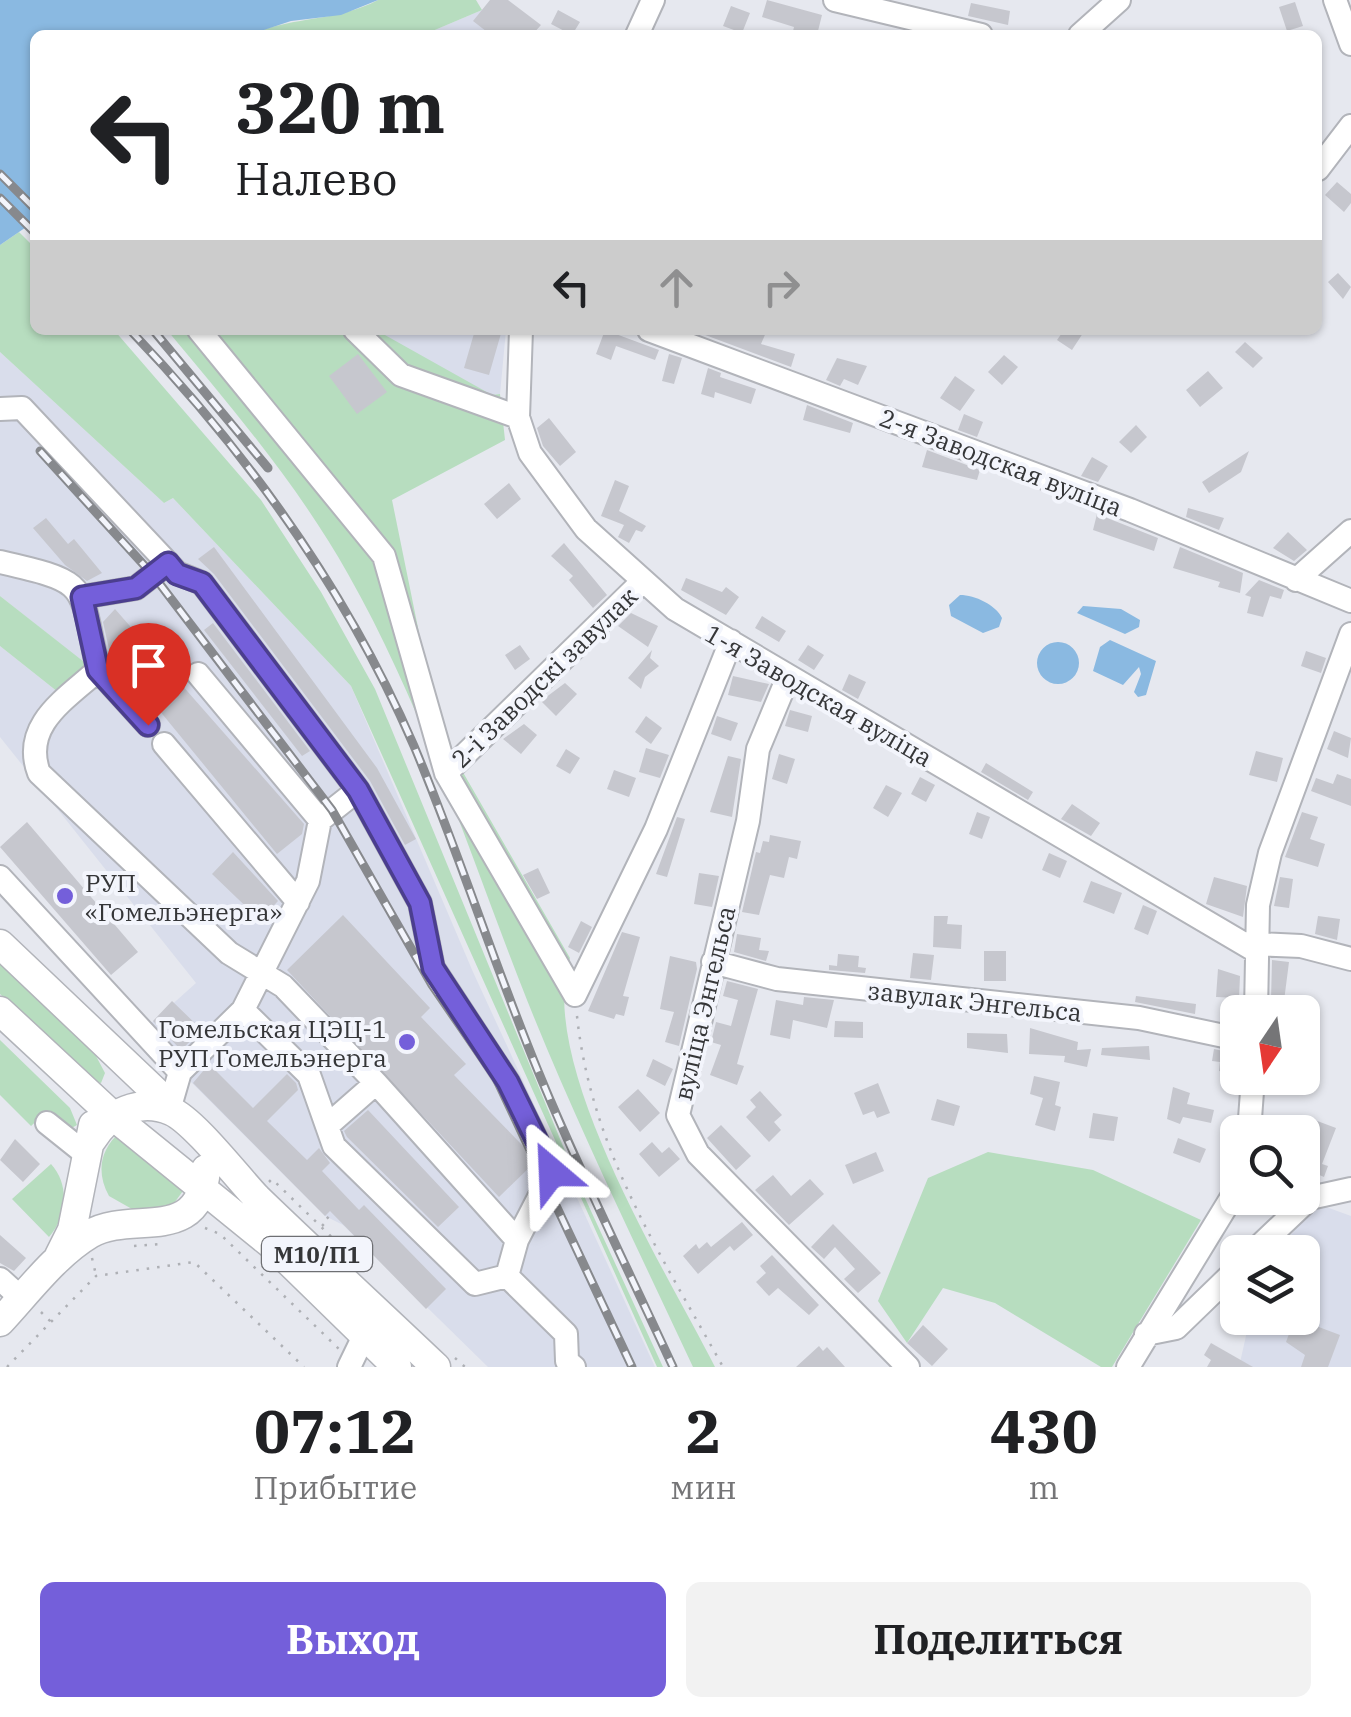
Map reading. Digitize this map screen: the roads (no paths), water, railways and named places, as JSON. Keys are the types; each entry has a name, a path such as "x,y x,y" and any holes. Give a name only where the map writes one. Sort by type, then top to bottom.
{"main road":[{"path":"0,944 200,1138 206,1162 203,1186 177,1218 145,1238 99,1230 76,1252 33,1307 0,1322"},
{"path":"0,1011 75,1082 91,1109 88,1154 72,1230 76,1252"},
{"name":"М10/П1","path":"75,1082 272,1244 397,1367"},
{"path":"145,1238 97,1201 88,1154 113,1116 131,1108 169,1110"},
{"name":"М10/П1","path":"200,1138 436,1367"},
{"name":"М10/П1","path":"76,1252 111,1237 156,1237 211,1220 232,1222 272,1244"}],"street":[{"path":"638,30 653,0"},
{"path":"835,0 961,30"},
{"path":"1086,30 1119,0"},
{"path":"1335,0 1351,44"},
{"path":"1322,164 1351,126"},
{"path":"203,335 384,556 446,773 574,995 656,829 731,641"},
{"path":"360,335 401,374 518,417"},
{"name":"1-я Заводская вуліца","path":"521,335 518,417 530,453 586,529 675,609 1256,948"},
{"name":"2-я Заводская вуліца","path":"662,335 1130,510 1351,602"},
{"path":"0,409 22,408 177,574 202,583 358,790 420,903 433,968 508,1082 552,1172 518,1240 507,1276"},
{"path":"1296,580 1351,531"},
{"path":"0,562 65,577 82,597 98,670 148,725"},
{"path":"82,597 136,588 168,563"},
{"name":"2-і Заводскі завулак","path":"446,773 642,581"},
{"path":"1256,995 1256,948 1270,853 1351,634"},
{"path":"98,670 46,718 34,736 32,754 39,772 228,953 283,986 518,1240"},
{"path":"198,674 320,820"},
{"name":"вуліца Энгельса","path":"788,677 758,749 748,821 698,1045 678,1115 698,1154 908,1367"},
{"path":"164,744 298,902"},
{"path":"169,1110 180,1072 243,1010 308,882 320,820 358,790"},
{"path":"0,877 180,1072"},
{"path":"1256,948 1301,946 1351,958"},
{"name":"завулак Энгельса","path":"714,962 777,979 1139,1018 1220,1036"},
{"path":"243,1010 309,1076 334,1146 474,1284 507,1276"},
{"path":"327,1126 376,1083"},
{"path":"47,1123 88,1154"},
{"path":"1271,1235 1310,1198 1351,1189"},
{"path":"1128,1367 1220,1215"},
{"path":"507,1276 566,1334 567,1360 574,1367"},
{"path":"0,1278 33,1307"},
{"path":"1146,1334 1176,1328 1220,1285"},
{"path":"350,1364 364,1336"}],"water":[{"path":"0,0 378,0 341,15 291,21 264,30 30,30 30,224 0,245"},
{"path":"960,595 995,609 1002,618 999,627 983,633 951,616 949,605"},
{"path":"1083,606 1121,609 1140,620 1139,627 1125,634 1077,613"},
{"path":"1110,640 1156,661 1146,695 1138,697 1134,692 1141,674 1139,667 1123,685 1093,671 1100,647"},
{"path":"1058,642 1073,648 1079,663 1073,678 1058,684 1043,678 1037,663 1043,648"}],"railway":[{"path":"0,174 30,204"},
{"path":"0,198 30,228"},
{"path":"135,335 254,474 326,578 358,633 414,746 554,1108 673,1367"},
{"path":"157,335 268,468"},
{"path":"40,451 153,575 332,810 432,985 496,1078 632,1367"}],"place":[{"name":"РУП «Гомельэнерга»","path":"65,896"},
{"name":"Гомельская ЦЭЦ-1 РУП Гомельэнерга","path":"407,1042"}]}
